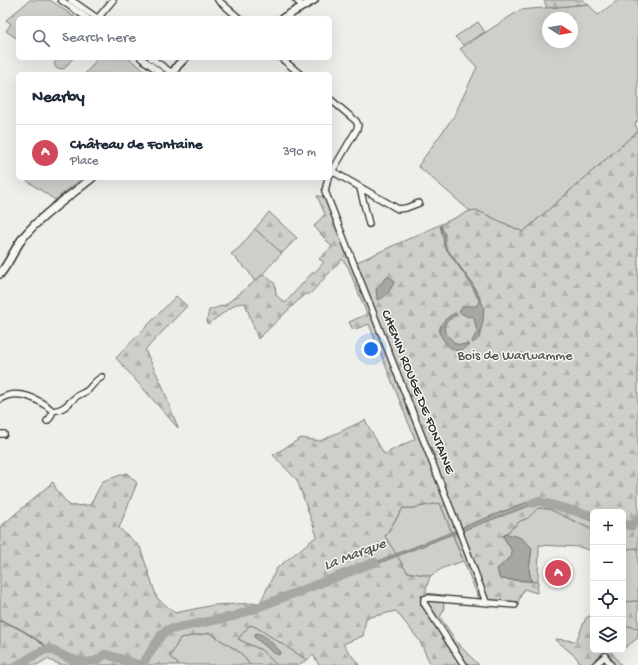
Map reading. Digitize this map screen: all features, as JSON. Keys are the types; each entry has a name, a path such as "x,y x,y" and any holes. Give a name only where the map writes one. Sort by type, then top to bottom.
{"street":[{"path":"61,0 84,16"},
{"path":"71,0 94,16"},
{"path":"99,16 113,0"},
{"path":"218,0 237,16"},
{"path":"296,0 303,6"},
{"path":"286,16 314,0"},
{"path":"144,60 159,72"},
{"path":"154,60 169,72"},
{"path":"173,72 183,60"},
{"path":"283,60 298,72"},
{"path":"332,101 356,121 358,125 332,171"},
{"path":"332,174 398,209 406,208 419,203"},
{"path":"0,274 20,242 31,229 90,180"},
{"name":"CHEMIN ROUGE DE FONTAINE","path":"328,180 325,191 486,602"},
{"path":"360,188 369,224"},
{"path":"0,399 11,394 32,398 41,402 53,411 61,410 102,377"},
{"path":"47,421 53,411"},
{"path":"464,665 424,604 423,600 428,598 515,605"},
{"path":"595,665 605,656 611,665"}],"green space":[{"path":"30,0 50,0 73,16 16,16 16,38 6,31 11,24 6,20"},
{"path":"544,0 584,0 588,4 547,8"},
{"path":"618,0 638,0 638,121 635,123 638,131 523,232 476,210 470,211 418,166 454,116 477,67 460,49 520,10 588,4 598,15"},
{"path":"478,22 485,32 463,45 455,37"},
{"path":"57,60 71,60 64,69 56,68 54,64"},
{"path":"96,60 131,60 146,72 87,72"},
{"name":"Bois de Warwamme","path":"638,131 638,548 626,549 626,509 590,509 590,529 549,509 538,508 528,518 520,521 503,536 511,549 512,556 497,569 500,579 538,582 537,593 524,589 518,602 479,599 440,503 413,508 403,508 385,536 407,572 430,576 425,593 443,595 444,610 440,617 458,644 479,665 431,665 419,640 396,611 366,618 363,636 343,644 359,665 319,665 313,655 307,660 256,627 250,625 238,639 261,650 277,665 250,665 241,653 210,633 180,638 170,657 179,665 61,665 47,659 37,665 0,665 0,527 53,482 57,491 70,506 90,505 103,481 127,473 137,483 119,528 140,547 157,598 175,613 214,605 260,603 277,568 317,536 297,480 273,455 301,438 320,441 365,420 384,454 415,439 369,324 353,330 349,322 367,314 348,267 342,259 310,294 305,294 258,339 245,303 236,304 208,324 207,321 209,310 225,305 264,274 275,284 276,295 285,303 324,262 319,259 332,247 314,226 325,214 317,196 331,197 355,263 470,211 476,210 523,232"},
{"path":"26,180 80,180 55,200"},
{"path":"269,212 297,238 282,253 255,229"},
{"path":"255,229 282,253 255,282 249,272 231,254 240,247"},
{"path":"176,296 187,306 145,350 162,385 178,428 116,358"},
{"path":"440,503 463,561 443,568 430,576 407,572 385,537 403,508 413,508"},
{"path":"538,508 549,509 590,529 590,550 580,547 539,545 538,582 531,581 529,569 532,548 520,538 514,535 506,534 520,521 528,518"},
{"path":"638,548 638,601 626,602 626,549"},
{"path":"638,601 638,628 626,626 626,602"},
{"path":"590,616 590,653 612,653 621,665 582,665 575,656 555,639 576,641 586,618"},
{"path":"249,625 256,627 307,660 297,665 277,665 261,650 238,639"},
{"path":"626,626 638,628 638,638 626,647"},
{"path":"210,633 241,653 250,665 179,665 170,657 180,638"}],"shaded area":[{"path":"441,225 445,235 445,246 472,283 484,307 483,321 479,338 473,343 472,341 477,332 474,318 472,316 468,317 459,312 463,306 475,306 478,304 479,300 469,281 444,246"},
{"path":"388,277 393,279 394,283 385,296 377,300 376,289 380,286 384,279"},
{"path":"455,313 456,315 446,322 444,326 445,333 456,344 469,345 459,351 451,348 439,333 444,321"},
{"path":"530,501 547,501 590,516 590,520 566,512 548,502 532,505 461,531 460,528"},
{"path":"457,530 458,532 251,614 233,619 232,615 256,609"},
{"path":"506,534 514,535 520,538 532,548 529,569 531,581 500,579 497,569 512,556 511,549 503,536"},
{"path":"256,633 273,643 281,652 279,655 274,653 254,637"}],"waterway":[{"name":"La Marque","path":"533,503 538,501 590,515"},
{"name":"La Marque","path":"626,525 632,526 638,518"},
{"name":"La Marque","path":"142,665 162,634 167,630 235,616 375,562"},
{"path":"0,621 20,629 50,649"},
{"name":"La Marque","path":"18,665 42,651 50,649 66,657 83,662 95,661 105,654 140,665"}],"place":[{"name":"Château de Fontaine","path":"558,573"}]}
